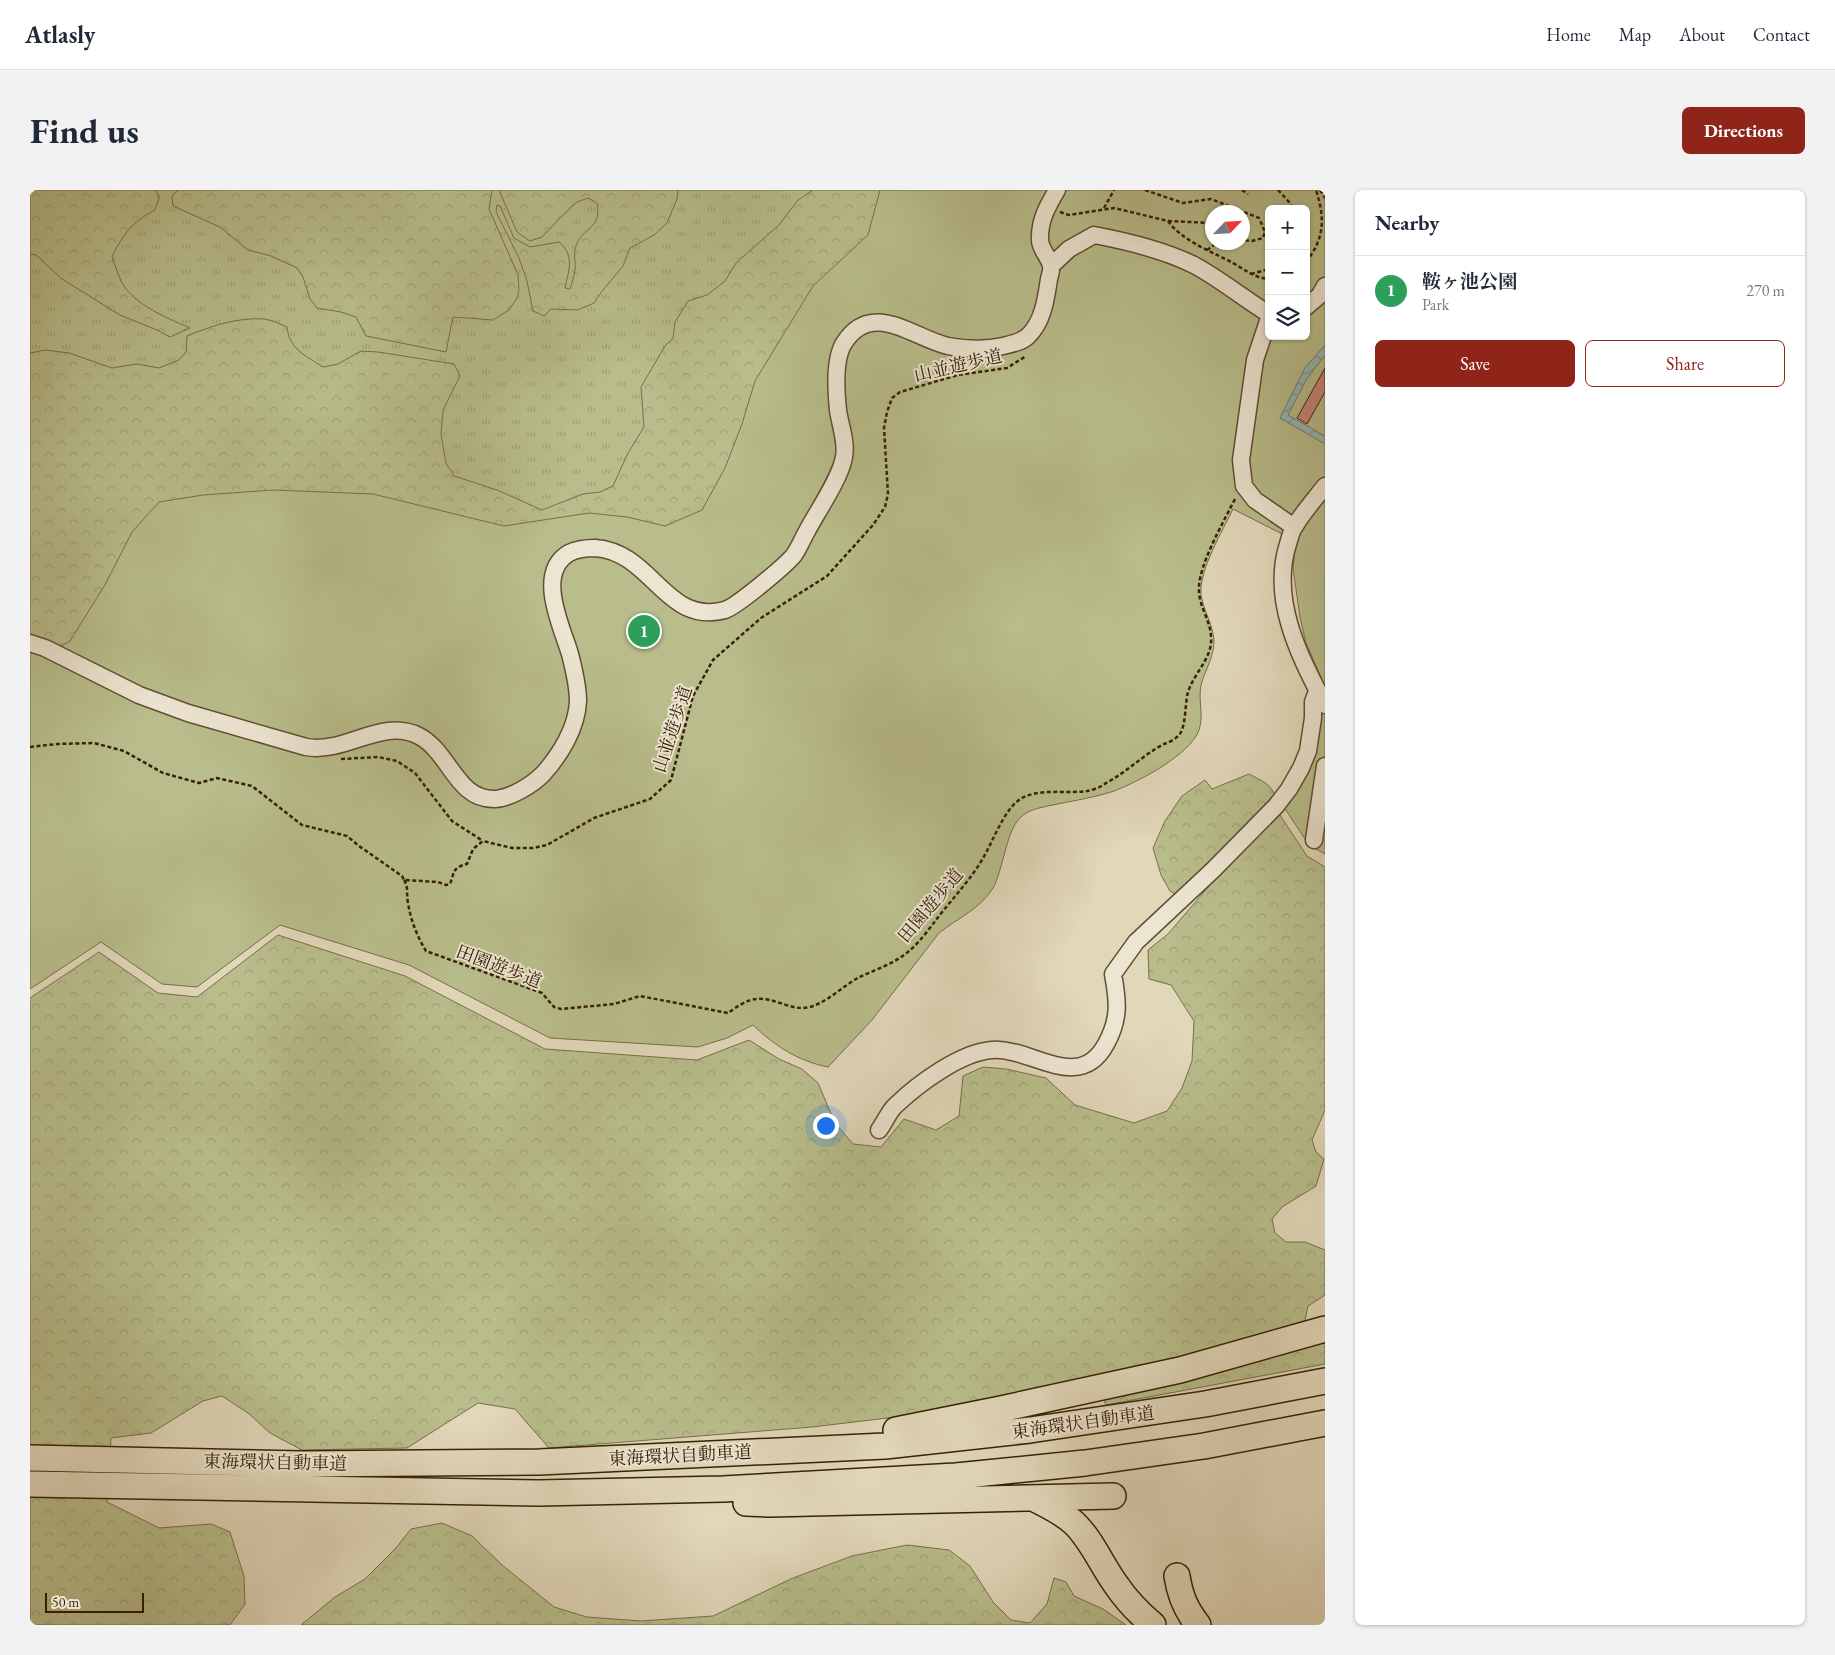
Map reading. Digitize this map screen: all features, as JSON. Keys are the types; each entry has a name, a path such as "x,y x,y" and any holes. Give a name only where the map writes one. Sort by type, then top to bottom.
{"highway":[{"path":"720,1453 898,1430 996,1410 1180,1370 1325,1329"},
{"name":"東海環状自動車道","path":"30,1458 302,1464 428,1464 539,1462 885,1446 1030,1430 1205,1404 1325,1381"},
{"name":"東海環状自動車道","path":"30,1484 539,1494 723,1489 956,1476 1085,1463 1204,1446 1325,1423"},
{"path":"539,1494 769,1504 1113,1496"},
{"path":"1035,1499 1059,1511 1074,1524 1086,1538 1117,1586 1136,1611 1153,1625"},
{"path":"1177,1576 1180,1595 1189,1614 1198,1625"}],"street":[{"path":"1051,266 1040,244 1044,213 1057,190"},
{"path":"30,643 45,648 139,695 188,713 306,747 329,748 388,730 403,730 420,736 435,748 467,790 480,797 497,799 535,782 551,766 576,719 578,702 576,678 552,594 552,578 559,562 568,554 582,548 598,548 615,552 635,563 680,605 700,613 727,610 744,598 794,555 834,483 844,458 843,436 838,410 837,365 842,346 850,335 860,327 872,321 884,322 946,345 991,349 1012,344 1027,337 1041,317 1051,266 1069,249 1094,235 1125,241 1193,264 1265,311"},
{"path":"1310,303 1320,295 1325,286"},
{"path":"1265,330 1255,360 1241,460 1244,486 1255,500 1294,527"},
{"path":"879,1130 895,1106 918,1087 944,1069 976,1053 993,1050 1006,1052 1067,1068 1083,1067 1102,1052 1111,1035 1117,1016 1118,998 1113,974 1136,942 1213,870 1276,806 1289,789 1308,751 1314,718 1313,702 1321,698 1301,659 1288,623 1283,585 1284,557 1294,527 1325,486"},
{"path":"1314,840 1325,766"}],"path":[{"path":"1104,209 1114,190"},
{"path":"1145,190 1183,203 1212,199 1227,205"},
{"path":"1242,190 1248,194"},
{"path":"1278,190 1291,205"},
{"path":"1310,256 1318,243 1323,225 1323,216 1316,190"},
{"path":"1320,190 1325,198"},
{"path":"1048,205 1069,215 1114,208 1168,221 1205,223"},
{"path":"1250,214 1259,218 1265,232 1263,238 1250,241"},
{"path":"1168,221 1172,227 1205,249"},
{"path":"1206,250 1251,274 1265,278"},
{"path":"1251,274 1265,270"},
{"name":"山並遊歩道","path":"483,841 512,848 533,848 547,845 594,818 650,799 660,791 671,780 693,696 713,660 761,618 827,576 873,524 885,507 888,494 884,428 892,398 900,392 958,375 1007,368 1028,354"},
{"name":"田園遊歩道","path":"404,880 408,886 407,900 412,924 426,952 542,993 554,1007 561,1009 614,1004 640,996 728,1013 756,998 771,1000 792,1007 809,1007 857,979 884,967 904,955 925,934 963,886 982,860 1010,809 1021,798 1038,793 1089,790 1104,785 1181,732 1192,681 1208,656 1212,644 1210,625 1200,599 1201,574 1218,532 1240,490 1244,486"},
{"path":"30,747 94,743 124,751 163,773 199,784 217,778 252,786 302,824 347,836 402,876 404,880 450,884 454,870 458,866 467,864 473,849 483,841 452,821 415,773 397,761 378,757 341,760 329,748"}],"green space":[{"path":"30,190 880,190 665,526 30,507"},
{"path":"30,190 156,190 159,198 155,210 140,219 129,229 112,257 122,283 135,298 152,310 190,328 170,337 120,315 62,279 36,255 30,254"},
{"path":"178,190 492,190 489,209 518,275 519,290 517,298 509,310 493,320 453,317 446,352 366,336 356,317 317,308 310,299 303,277 297,268 271,256 248,250 220,227 173,206 172,196"},
{"path":"499,190 678,190 677,199 667,223 654,235 630,248 623,266 594,303 578,310 551,309 544,316 533,311 527,281 519,258 496,212 497,205 500,206 514,238 530,247 559,242 564,247 570,263 565,288 570,289 575,270 576,246 579,239 597,219 597,203 588,198 577,202 542,237 530,241 517,232"},
{"path":"813,190 1051,190 837,438 326,743 30,636 30,353 45,350 69,353 112,368 137,364 159,368 179,360 186,352 187,336 225,323 244,319 264,319 287,327 291,341 299,351 323,367 338,364 361,351 454,364 460,376 443,410 441,434 446,463 454,476 497,490 542,510 583,494 600,492 613,486 628,453 644,427 641,387 665,346 673,338 675,322 688,301 707,295 725,281 736,263 779,225 797,201"},
{"path":"880,190 1325,190 1325,686 1306,643 1300,617 1293,568 1296,541 1233,509 1213,550 1201,584 1202,600 1212,629 1214,647 1201,685 1200,725 1194,739 1174,758 1124,787 1096,796 1039,808 1021,817 1011,833 999,872 988,895 975,908 939,933 872,1020 828,1067 807,1061 788,1052 753,1025 727,1038 698,1047 550,1038 409,965 280,925 197,987 162,984 101,942 30,989 30,649 45,655 70,641 106,583 132,532 159,502 203,495 273,490 373,494 504,526 589,513 627,517 665,526 702,510 725,468 742,424 755,381 813,286 868,235"},
{"path":"1325,697 1325,854 1309,845 1282,804"},
{"path":"1249,774 1270,787 1276,800 1181,898 1170,891 1161,875 1153,848 1165,821 1182,796 1205,780 1212,789"},
{"path":"1280,815 1307,856 1325,867 1325,1110 1312,1140 1316,1152 1324,1159 1316,1186 1282,1207 1272,1219 1275,1233 1286,1242 1305,1242 1325,1250 1325,1295 1308,1306 1304,1325 1123,1374 963,1409 812,1427 549,1448 515,1409 478,1403 407,1448 302,1450 270,1433 248,1413 222,1396 203,1401 151,1433 111,1438 107,1502 159,1528 211,1524 230,1532 244,1576 245,1604 230,1625 30,1625 30,998 99,952 158,993 197,997 278,935 405,976 545,1049 697,1060 749,1040 779,1059 802,1069 818,1083 835,1123 853,1144 881,1147 904,1119 936,1130 959,1116 963,1076 983,1067 1006,1069 1046,1078 1075,1105 1134,1123 1167,1111 1182,1088 1192,1061 1194,1021 1171,985 1149,979 1148,950 1168,934 1216,878"},
{"path":"1325,1338 1325,1364 1106,1405 1102,1396"},
{"path":"442,1523 472,1536 502,1565 554,1607 587,1617 641,1621 713,1616 793,1578 852,1556 907,1545 949,1550 970,1566 993,1602 1011,1620 1030,1623 1047,1604 1054,1578 1066,1582 1074,1596 1103,1609 1126,1625 301,1625 335,1597 365,1579 395,1549 411,1529"}],"water":[{"path":"1325,345 1325,355 1306,380 1288,415 1325,436 1325,444 1280,418 1305,368"}],"building":[{"path":"1325,368 1325,392 1307,424 1297,418"}],"place":[{"name":"鞍ヶ池公園","path":"644,631"}]}
